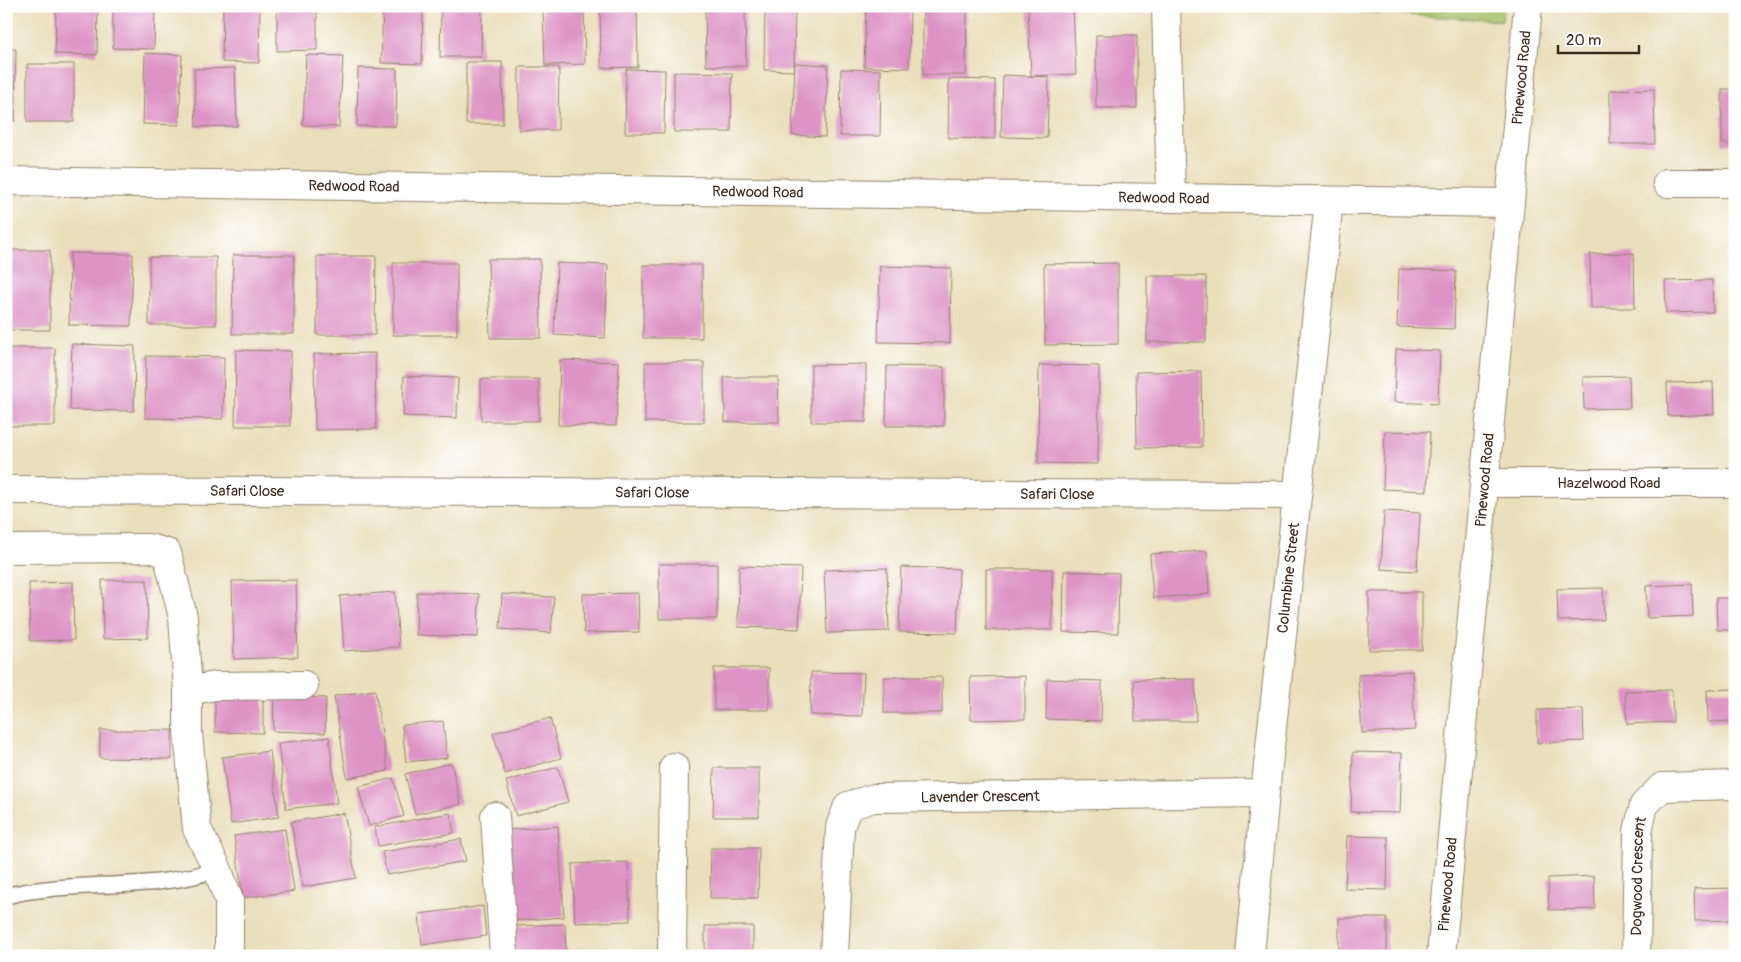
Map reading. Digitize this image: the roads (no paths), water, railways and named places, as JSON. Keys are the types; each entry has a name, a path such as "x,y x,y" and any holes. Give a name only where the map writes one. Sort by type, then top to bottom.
{"street":[{"path":"1166,6 1171,198"},
{"name":"Pinewood Road","path":"1440,956 1528,6"},
{"name":"Redwood Road","path":"6,181 1510,203"},
{"path":"1667,183 1735,183"},
{"name":"Columbine Street","path":"1250,956 1265,793 1329,201"},
{"name":"Hazelwood Road","path":"1484,483 1735,483"},
{"name":"Safari Close","path":"6,490 1297,495"},
{"path":"6,549 149,548 167,553 183,617 188,691 188,733 198,829 217,868 229,900 229,956"},
{"path":"188,691 215,686 304,685"},
{"path":"672,956 674,767"},
{"name":"Dogwood Crescent","path":"1636,956 1638,830 1644,805 1662,786 1735,785"},
{"name":"Lavender Crescent","path":"834,956 840,827 848,806 874,798 1265,793"},
{"path":"495,816 504,956"}],"lane":[{"path":"6,896 41,890 126,885 183,879 201,876 217,868"}]}
